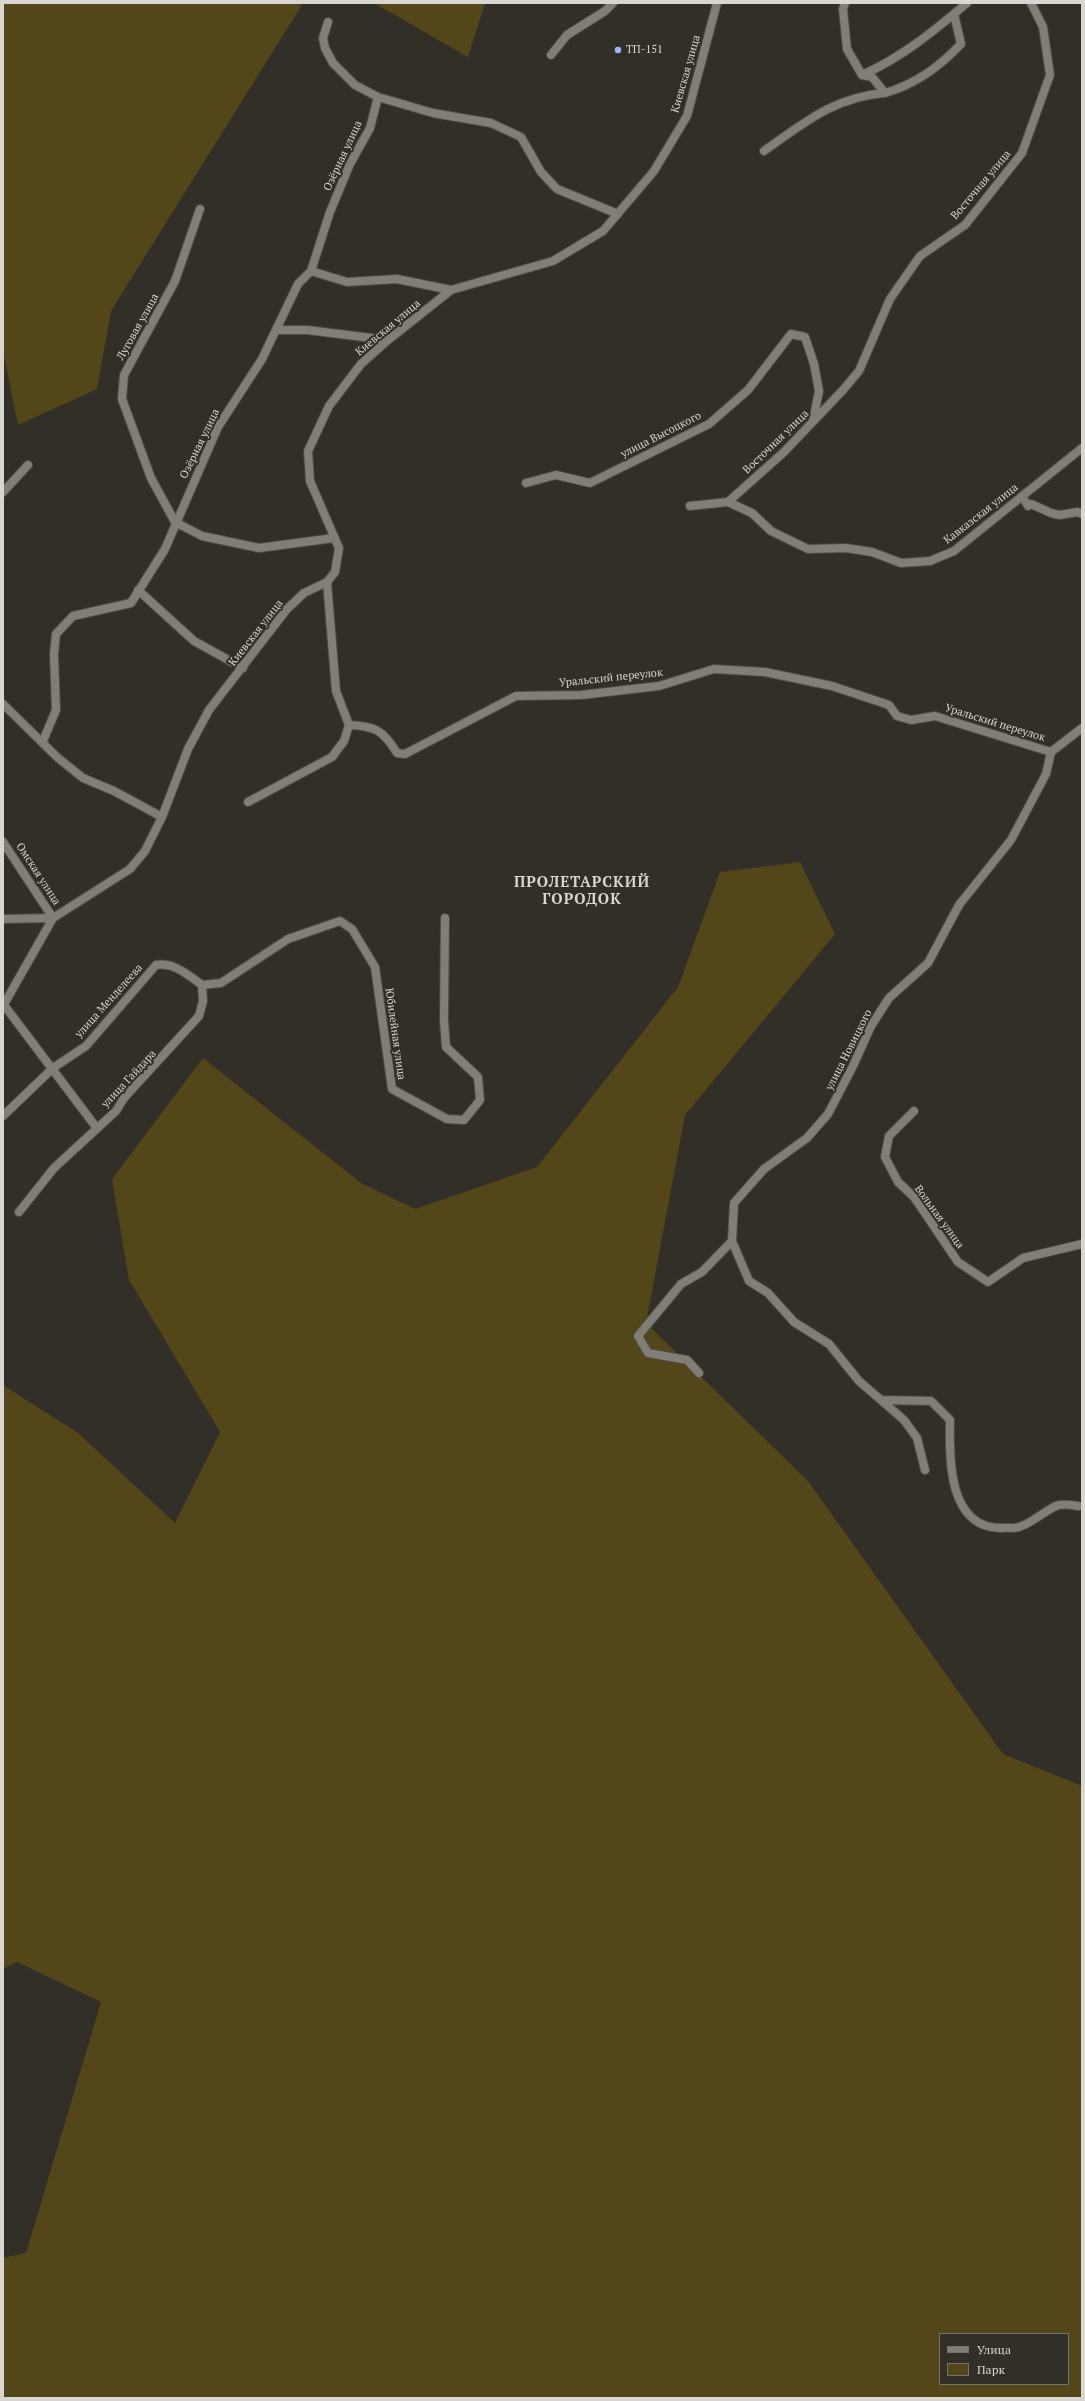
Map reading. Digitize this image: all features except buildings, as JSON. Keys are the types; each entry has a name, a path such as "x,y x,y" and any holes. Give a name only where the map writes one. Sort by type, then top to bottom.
{"street":[{"path":"551,55 566,35 606,11 613,3"},
{"name":"Киевская улица","path":"3,1006 54,918 130,869 145,851 162,817 188,749 209,710 243,668 287,609 304,593 326,582 335,572 339,548 310,481 308,451 329,406 361,364 388,340 451,290 553,260 603,231 654,171 687,116 717,3"},
{"path":"845,3 843,10 847,49 862,75 872,78 885,93"},
{"path":"862,75 876,69 922,40 967,3"},
{"name":"Восточная улица","path":"728,502 784,452 859,372 890,299 920,256 965,225 1022,153 1050,74 1042,27 1031,3"},
{"path":"764,151 820,112 862,95 885,93 907,86 944,63 961,44 954,14"},
{"path":"328,22 323,38 325,48 333,63 355,85 378,97 433,113 491,123 521,136 541,172 557,189 618,214"},
{"name":"Озёрная улица","path":"43,741 56,710 54,654 56,634 73,616 131,602 165,549 175,522 218,427 262,359 290,304 298,284 311,271 330,212 350,164 370,128 378,97"},
{"name":"Луговая улица","path":"175,522 151,478 122,399 124,375 175,281 200,209"},
{"path":"311,271 347,282 397,279 451,290"},
{"path":"276,330 307,330 388,340"},
{"name":"улица Высоцкого","path":"526,483 556,475 590,483 709,424 748,390 791,334 805,337 814,364 819,391 813,422"},
{"name":"Кавказская улица","path":"728,502 752,513 771,531 808,550 846,548 872,552 901,563 930,561 954,552 1082,448"},
{"path":"3,492 28,465"},
{"path":"1022,496 1028,506 1031,504 1060,515 1078,512 1082,514"},
{"path":"690,506 728,502"},
{"path":"175,522 202,536 259,548 334,538"},
{"path":"248,802 332,757 344,741 349,725 336,691 326,582"},
{"path":"138,590 194,641 243,668"},
{"name":"Уральский переулок","path":"349,725 370,726 387,736 397,753 405,754 516,696 581,695 659,686 714,669 766,672 832,686 889,705 897,716 911,720 935,716 1050,752"},
{"path":"3,704 43,741 58,758 83,778 114,791 162,817"},
{"path":"1050,752 1082,728"},
{"name":"улица Новицкого","path":"882,1400 859,1381 829,1344 794,1322 768,1293 749,1281 732,1241 734,1203 764,1170 807,1138 828,1114 853,1066 871,1026 889,998 928,963 959,906 1011,840 1046,774 1050,752"},
{"name":"Омская улица","path":"3,842 54,918"},
{"path":"3,919 54,918"},
{"name":"Юбилейная улица","path":"202,985 221,983 288,939 340,921 352,929 375,967 392,1089 447,1119 464,1120 480,1100 478,1077 446,1047 444,1021 445,918"},
{"name":"улица Менделеева","path":"3,1116 52,1068 86,1046 156,965 166,964 181,970 202,985"},
{"name":"улица Гайдара","path":"19,1212 54,1168 96,1127 116,1111 124,1098 182,1037 199,1016 203,1001 202,985"},
{"path":"3,1006 96,1127"},
{"name":"Вольная улица","path":"914,1111 889,1136 885,1157 898,1182 914,1197 958,1262 988,1282 1023,1258 1082,1244"},
{"path":"699,1373 687,1360 648,1353 638,1336 681,1284 702,1272 732,1241"},
{"path":"882,1400 904,1420 917,1438 926,1470"},
{"path":"882,1400 931,1401 950,1420 949,1461 957,1496 968,1516 990,1528 1018,1527 1038,1518 1058,1505 1078,1506"}],"green space":[{"path":"3,3 303,3 111,311 97,389 18,425 3,350"},
{"path":"374,3 485,3 468,57"},
{"path":"800,862 835,934 685,1115 646,1323 808,1481 1003,1754 1082,1786 1082,2398 3,2398 3,2258 26,2253 101,2002 17,1962 3,1969 3,1385 78,1433 175,1523 220,1432 129,1280 112,1179 203,1058 361,1183 415,1209 537,1167 678,987 720,872"}],"place":[{"name":"ТП-151","path":"618,50"}],"district":[{"name":"ПРОЛЕТАРСКИЙ ГОРОДОК","path":"582,892"}]}
